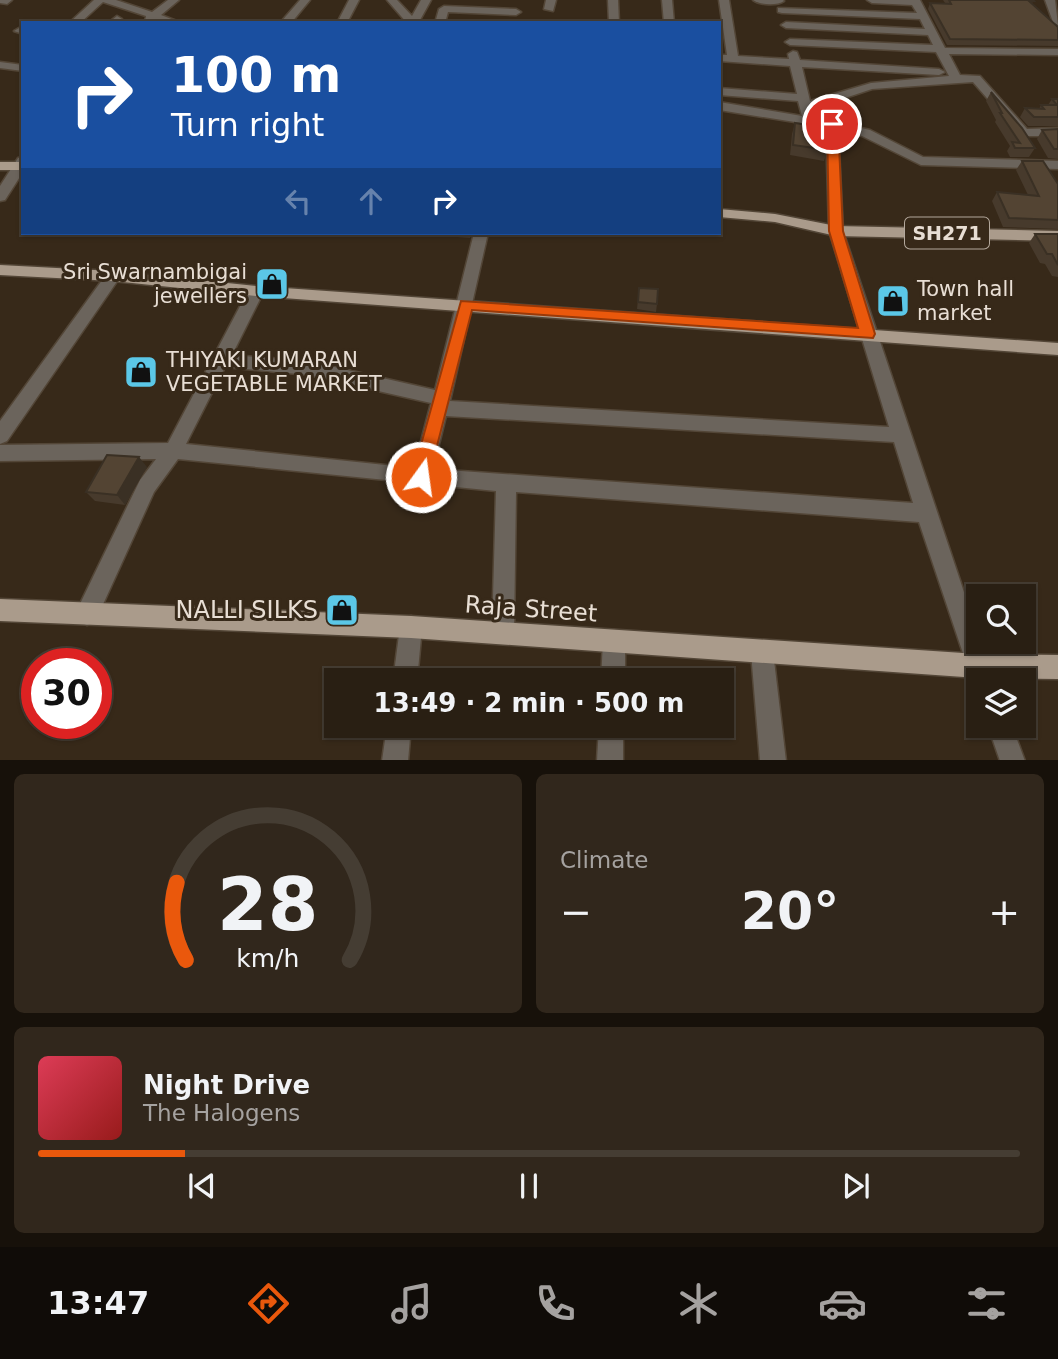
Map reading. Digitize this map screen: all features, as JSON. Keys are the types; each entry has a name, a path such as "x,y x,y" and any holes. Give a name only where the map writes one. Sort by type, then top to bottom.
{"main road":[{"path":"0,166 21,165"},
{"name":"SH271","path":"721,214 775,218 836,231 1058,236"},
{"path":"0,270 113,276 256,290 1058,349"},
{"name":"Raja Street","path":"0,610 411,627 762,652 966,672"},
{"name":"Raja Street","path":"1036,669 1058,667"}],"street":[{"path":"76,21 100,0"},
{"path":"106,0 172,21"},
{"path":"139,9 155,0"},
{"path":"146,21 174,0"},
{"path":"287,21 305,0"},
{"path":"343,21 354,0"},
{"path":"392,0 413,21"},
{"path":"416,21 426,0"},
{"path":"441,21 444,9 472,5 515,17 524,0"},
{"path":"613,0 614,21"},
{"path":"667,0 669,21"},
{"path":"724,0 733,60"},
{"path":"758,0 834,12 923,16"},
{"path":"830,0 834,12"},
{"path":"872,0 915,1 955,76"},
{"path":"1050,0 1058,22"},
{"path":"780,4 806,108"},
{"path":"786,25 931,32"},
{"path":"790,42 941,50 1058,52"},
{"path":"721,58 976,78 1033,148 1053,181"},
{"path":"0,65 21,68"},
{"path":"721,106 806,108 871,86 955,76"},
{"path":"721,91 806,108 832,124 866,133 921,161 1033,148 1058,132"},
{"path":"832,124 836,231 978,668"},
{"path":"1033,148 1058,164"},
{"path":"0,197 21,166"},
{"path":"421,477 466,304 481,235"},
{"path":"0,436 113,276"},
{"path":"87,614 147,486 173,451 256,290"},
{"path":"220,360 309,368 440,403 902,435"},
{"path":"0,453 173,451 506,484 926,513"},
{"path":"503,633 506,484"},
{"path":"406,668 411,627"},
{"path":"613,668 614,641"},
{"path":"762,652 773,760"},
{"path":"395,760 398,738"},
{"path":"610,760 611,738"},
{"path":"1004,738 1013,760"}],"building":[{"path":"949,0 1033,0 1029,1 1058,27 1058,40 950,39 930,3 951,4"},
{"path":"991,92 1022,128 1035,148 1015,148 1012,142 1020,143 1000,113"},
{"path":"1052,99 1058,99 1058,117 1034,117 1025,108 1044,109 1041,105 1057,105"},
{"path":"795,123 828,128 828,150 793,145"},
{"path":"1058,129 1058,149 1054,149 1042,130"},
{"path":"1022,161 1043,161 1058,184 1058,220 1009,218 997,192 1039,196"},
{"path":"1035,234 1058,234 1058,265 1052,254 1047,254"},
{"path":"639,288 658,289 657,304 638,302"},
{"path":"107,455 139,457 117,495 86,492"}],"place":[{"name":"Sri Swarnambigai jewellers","path":"272,284"},
{"name":"Town hall market","path":"893,301"},
{"name":"THIYAKI KUMARAN VEGETABLE MARKET","path":"141,372"},
{"name":"NALLI SILKS","path":"342,610"}],"route":[{"path":"421,477 466,304 868,334 836,231 832,124"}]}
